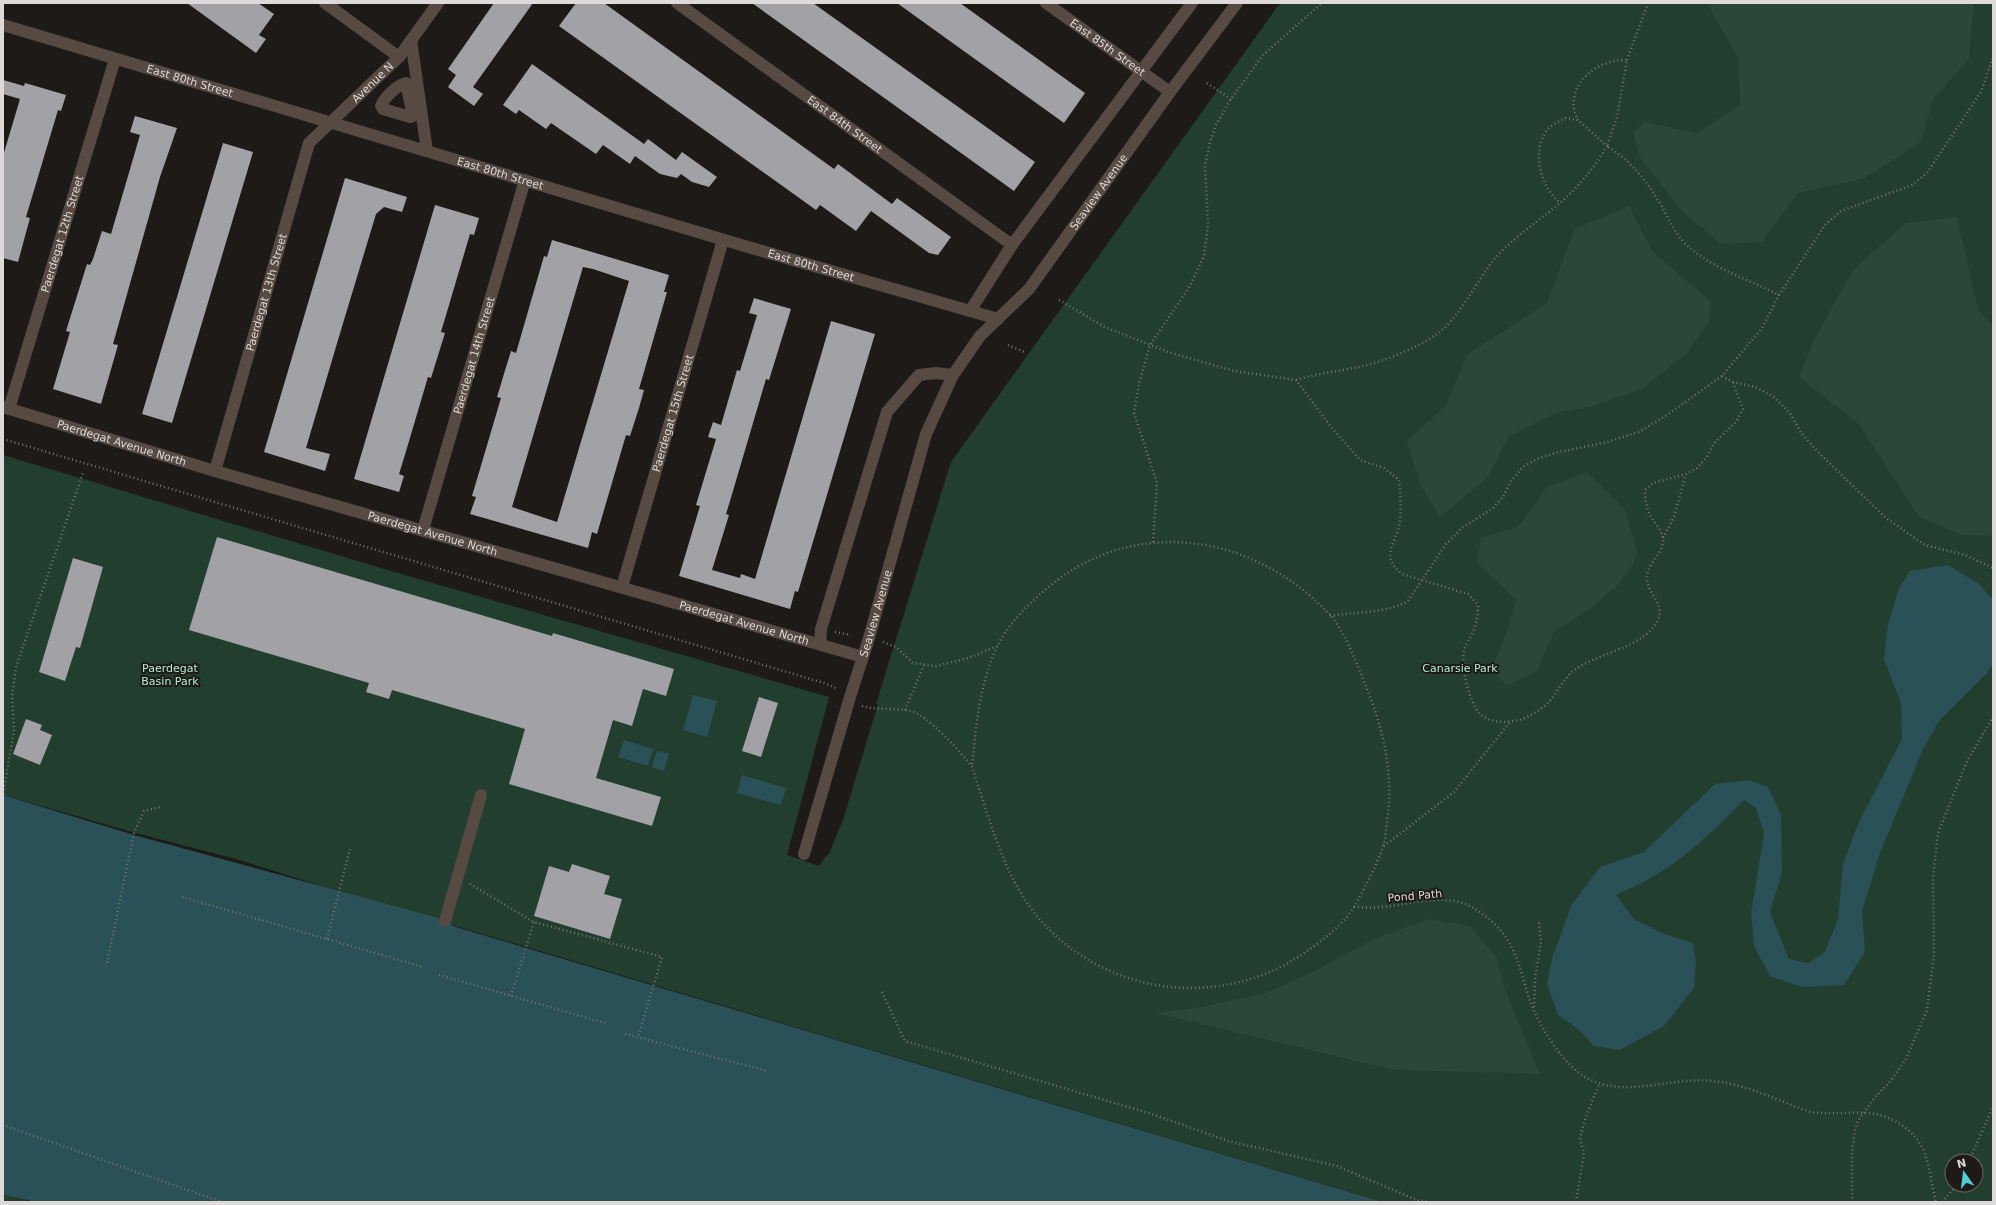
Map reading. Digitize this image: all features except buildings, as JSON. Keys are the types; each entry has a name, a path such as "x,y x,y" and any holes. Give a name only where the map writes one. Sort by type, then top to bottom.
{"street":[{"path":"325,3 400,56"},
{"name":"Avenue N","path":"332,123 400,56 438,3"},
{"name":"East 84th Street","path":"677,3 1012,245"},
{"name":"East 85th Street","path":"1046,3 1170,92"},
{"path":"970,311 1012,245 1192,3"},
{"name":"Seaview Avenue","path":"804,854 863,657 926,434 953,375 980,336 1029,289 1170,92 1237,3"},
{"name":"East 80th Street","path":"3,25 723,240 998,319"},
{"path":"411,40 426,151"},
{"name":"Paerdegat 12th Street","path":"6,408 115,59"},
{"name":"Paerdegat 13th Street","path":"215,471 309,143 332,123"},
{"name":"Paerdegat 14th Street","path":"423,530 525,180"},
{"name":"Paerdegat 15th Street","path":"622,588 723,240"},
{"path":"820,644 821,629 887,412 919,375 936,373 953,375"},
{"name":"Paerdegat Avenue North","path":"6,408 215,471 863,657"},
{"path":"445,921 481,795"}],"path":[{"path":"1153,542 1157,483 1134,414 1138,384 1150,345 1190,286 1204,256 1208,226 1205,165 1216,125 1231,99 1263,55 1322,3"},
{"path":"1058,300 1105,327 1168,352 1234,371 1296,380 1321,372 1354,368 1408,349 1439,333 1458,312 1493,261 1560,203 1597,163 1607,146 1617,117 1627,60 1648,3"},
{"path":"1330,616 1400,606 1408,601 1421,579 1446,544 1462,528 1494,508 1503,497 1511,481 1524,467 1537,459 1556,453 1607,442 1640,432 1674,411 1722,376 1762,328 1779,295 1794,275 1825,226 1841,211 1912,185 1927,173 1981,92 1993,57"},
{"path":"1627,60 1617,60 1604,64 1586,75 1576,89 1574,108 1578,120 1607,146 1625,158 1636,169 1659,201 1674,228 1690,248 1731,273 1779,295"},
{"path":"1207,83 1231,99"},
{"path":"1560,203 1552,196 1538,164 1540,147 1548,129 1565,118 1578,120"},
{"path":"1008,345 1024,352"},
{"path":"1722,376 1733,382 1755,387 1773,396 1790,413 1802,433 1818,452 1886,518 1925,545 1965,555 1993,568"},
{"path":"1296,380 1332,427 1360,460 1384,468 1399,480 1401,498 1399,526 1391,544 1390,557 1394,567 1402,574 1468,594 1478,605 1478,618 1464,650 1463,667 1472,701 1481,714 1496,721 1510,722 1528,717 1548,703 1573,672 1601,656 1633,643 1650,630 1658,620 1659,603 1649,588 1647,577 1651,565 1661,552 1663,538 1674,518 1686,474"},
{"path":"1663,538 1649,514 1645,500 1645,490 1653,483 1686,474 1697,468 1707,457 1714,443 1736,422 1743,409 1733,382"},
{"path":"3,439 824,683 850,697 860,705 872,708 913,711 925,719 963,754 972,767 1006,863 1019,890 1036,916 1058,938 1083,956 1106,970 1130,980 1177,988 1212,988 1254,978 1288,964 1331,933 1354,907 1384,846 1390,800 1389,772 1385,742 1363,679 1349,648 1330,616 1272,568 1242,554 1216,546 1186,542 1153,542 1098,555 1056,580 1035,598 997,646 982,687 977,716 972,767"},
{"path":"3,794 14,731 12,696 16,667 83,473"},
{"path":"833,632 850,635"},
{"path":"877,640 896,646 913,663 936,666 969,658 997,646"},
{"path":"905,710 924,665"},
{"path":"1854,1202 1852,1196 1852,1151 1855,1130 1875,1097 1889,1083 1906,1059 1927,1010 1934,954 1934,877 1938,833 1967,761 1993,717"},
{"path":"1384,846 1454,792 1510,722"},
{"path":"107,963 134,833 144,811 160,807"},
{"path":"327,939 350,849"},
{"path":"458,877 534,922 662,957 638,1037"},
{"path":"182,897 423,967"},
{"name":"Pond Path","path":"1354,907 1381,907 1411,902 1442,900 1460,902 1477,909 1500,928 1516,954 1534,1010 1543,1029 1574,1068 1599,1084"},
{"path":"511,996 534,922"},
{"path":"1534,1010 1535,978 1541,942 1539,922"},
{"path":"439,975 605,1023"},
{"path":"882,992 905,1041 1148,1113 1228,1141 1337,1166 1419,1201 1430,1202"},
{"path":"625,1034 768,1071"},
{"path":"1576,1202 1584,1153 1580,1139 1584,1122 1599,1084 1614,1088 1654,1085 1675,1081 1712,1080 1749,1088 1810,1112 1821,1114 1864,1113 1881,1115 1892,1119 1904,1126 1920,1144 1925,1154 1936,1202"},
{"path":"1973,1153 1993,1107"},
{"path":"3,1125 222,1202"},
{"path":"1942,1202 1950,1193"}],"green space":[{"name":"Canarsie Park","path":"1280,3 1993,3 1993,1202 1383,1202 338,891 236,859 132,832 3,795 3,455 391,571 829,697 787,855 819,866 829,854 843,820 878,704 876,704 951,462"},
{"path":"1710,3 1974,3 1969,59 1933,99 1921,142 1865,178 1798,193 1762,242 1721,244 1680,209 1640,157 1633,133 1644,122 1697,133 1740,105 1738,58 1708,5"},
{"path":"1629,206 1652,251 1711,302 1709,321 1687,353 1642,389 1589,407 1555,413 1509,436 1488,477 1440,517 1421,487 1407,441 1445,406 1468,354 1547,303 1575,229"},
{"path":"1957,217 1978,310 1993,326 1993,536 1962,535 1919,517 1859,424 1799,377 1815,338 1853,270 1906,223"},
{"path":"1587,472 1625,510 1637,551 1634,562 1619,584 1591,608 1554,632 1537,671 1506,686 1492,668 1507,632 1516,599 1477,563 1481,538 1518,527 1547,487"},
{"path":"1429,919 1470,926 1497,958 1504,987 1540,1074 1394,1070 1156,1013 1207,1006 1266,993 1314,971 1374,939"},
{"path":"3,1195 33,1202 3,1202"}],"water":[{"path":"1948,565 1979,584 1993,600 1993,663 1987,673 1939,721 1923,749 1880,853 1862,911 1865,952 1844,985 1802,987 1770,976 1754,946 1751,913 1764,833 1756,808 1744,800 1701,842 1677,861 1648,880 1616,895 1634,919 1664,934 1693,943 1696,963 1694,988 1664,1026 1620,1050 1594,1046 1579,1030 1558,1015 1547,984 1552,958 1572,904 1600,867 1644,852 1715,784 1749,780 1768,787 1781,815 1782,872 1770,912 1789,959 1808,963 1825,952 1838,919 1843,864 1859,822 1902,739 1901,703 1884,659 1888,624 1899,588 1910,571"},
{"path":"693,695 717,701 707,737 683,730"},
{"path":"624,740 653,749 648,766 618,757"},
{"path":"657,751 669,754 664,771 652,767"},
{"path":"742,775 786,788 781,805 737,793"},
{"path":"3,795 134,835 435,917 456,927 1383,1202 36,1202 3,1195"}],"park label":[{"name":"Paerdegat Basin Park","path":"170,674"}]}
